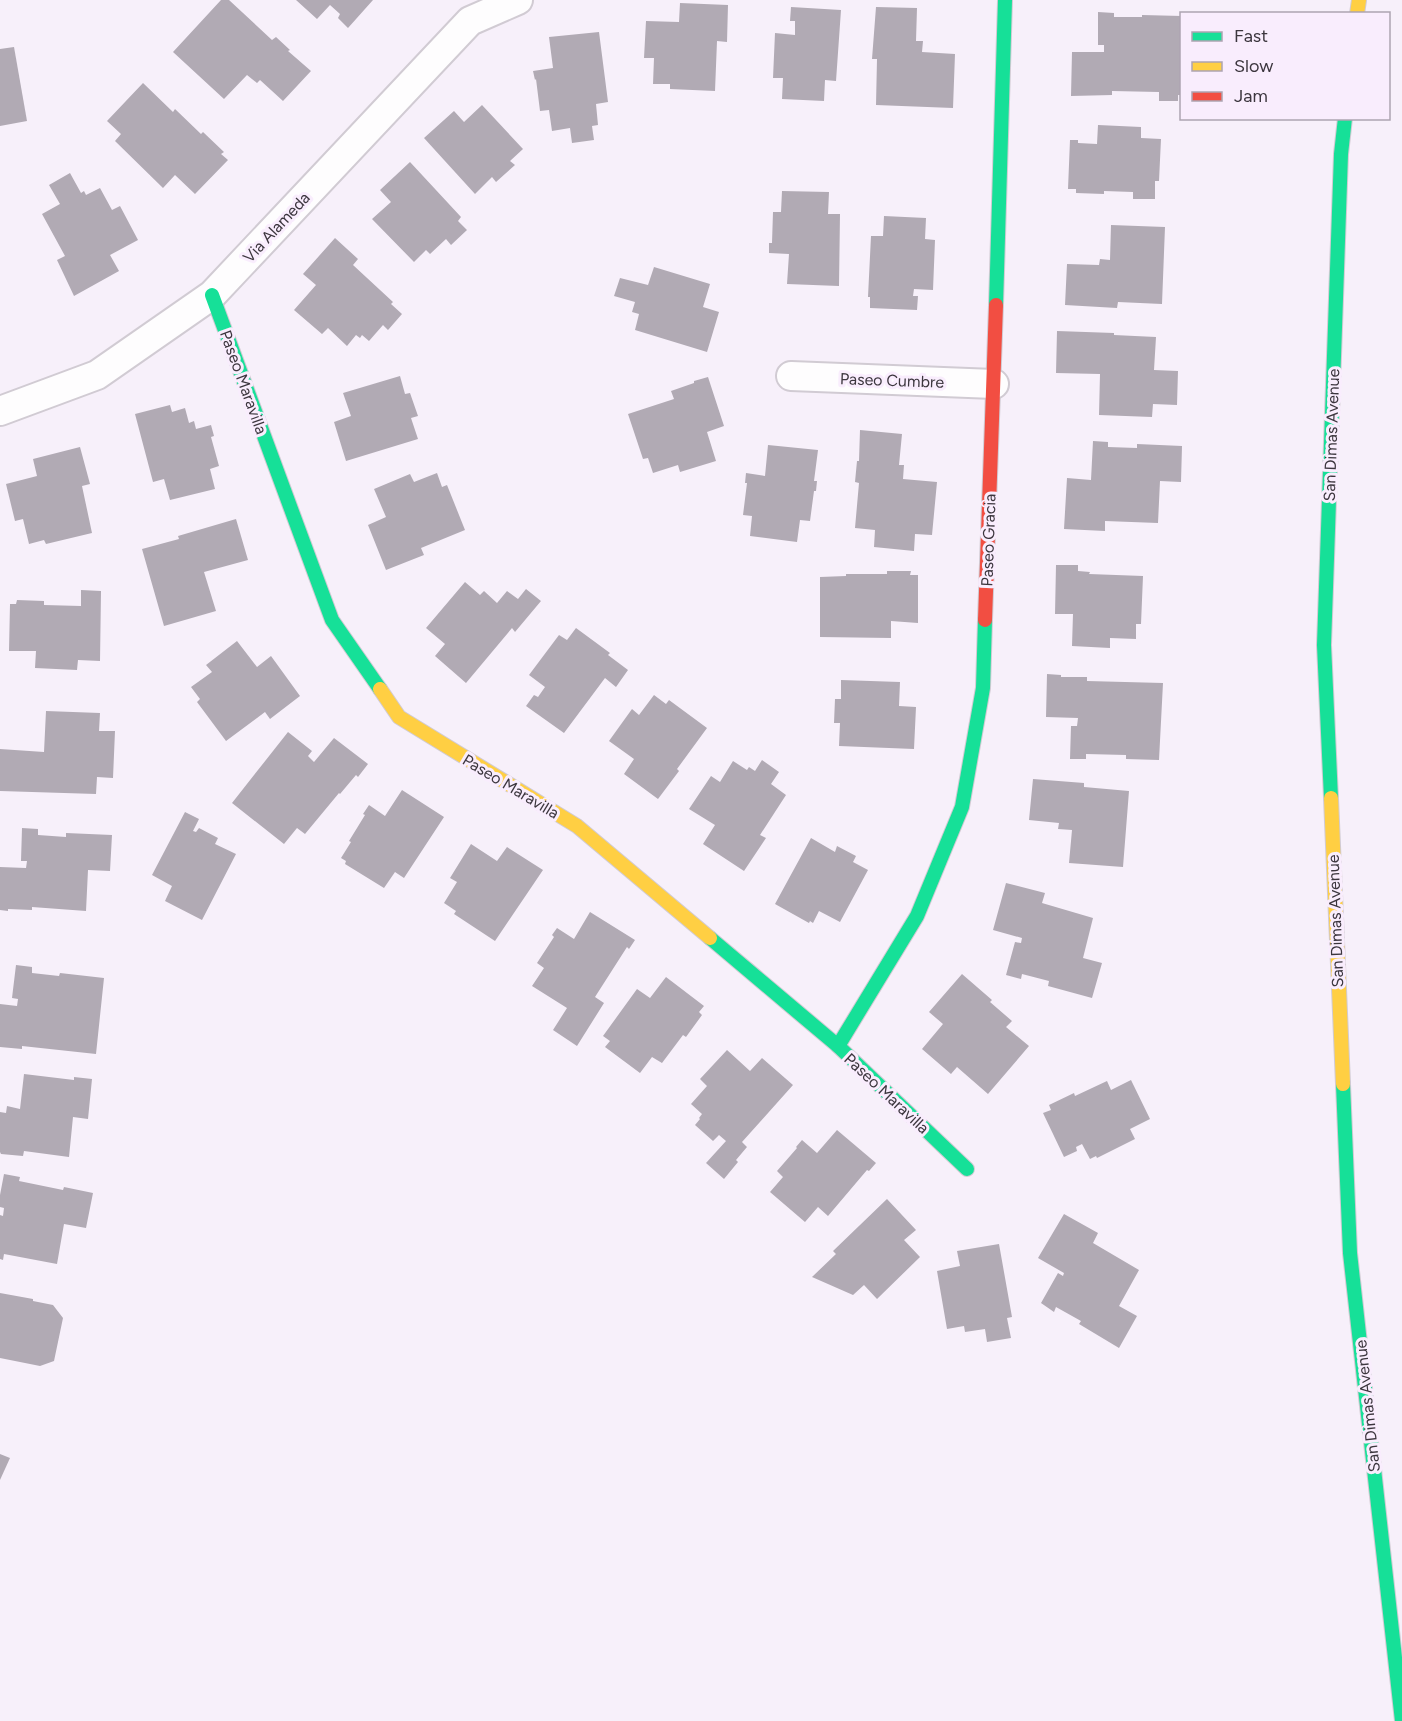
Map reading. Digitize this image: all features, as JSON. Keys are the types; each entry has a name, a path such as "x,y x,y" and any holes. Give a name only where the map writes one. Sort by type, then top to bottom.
{"street":[{"name":"Via Alameda","path":"0,411 97,375 212,295 470,21 519,0"},
{"name":"Paseo Gracia","path":"838,1046 917,916 962,807 983,688 1005,0"},
{"name":"San Dimas Avenue","path":"1345,120 1341,154 1324,645 1350,1253 1402,1721"},
{"name":"Paseo Maravilla","path":"212,295 332,620 399,717 577,826 838,1046 967,1169"},
{"name":"Paseo Cumbre","path":"791,376 994,384"}],"building":[{"path":"221,0 229,0 272,40 276,37 311,71 283,101 260,80 257,83 247,75 224,99 173,52"},
{"path":"296,0 373,0 348,28 338,18 340,14 330,5 317,19"},
{"path":"680,3 728,5 727,42 717,41 715,91 670,89 670,84 653,84 654,58 644,58 646,21 679,22"},
{"path":"791,7 841,10 836,81 825,80 824,101 782,99 783,78 773,78 775,33 795,35 795,21 790,21"},
{"path":"876,7 917,8 916,41 923,41 922,52 955,54 953,108 876,105 877,59 872,59"},
{"path":"1098,12 1114,13 1114,17 1180,16 1180,95 1178,95 1178,101 1159,101 1159,92 1112,91 1112,95 1071,96 1072,52 1104,52 1104,45 1098,45"},
{"path":"599,32 608,102 596,104 598,125 592,126 594,140 572,143 570,128 552,131 549,110 540,111 533,71 553,68 549,37"},
{"path":"14,47 27,121 0,126 0,49"},
{"path":"143,83 173,112 175,109 201,134 203,132 224,152 221,154 228,160 195,194 175,175 163,188 115,141 121,134 107,121"},
{"path":"482,105 523,149 510,161 515,165 496,182 492,177 475,194 424,138 454,111 464,122"},
{"path":"1098,125 1141,127 1141,138 1161,139 1159,181 1155,181 1155,199 1133,199 1133,192 1076,193 1076,189 1068,189 1070,140 1097,144"},
{"path":"410,162 461,217 458,221 467,230 451,245 446,239 430,254 426,250 414,262 372,219 391,202 380,190"},
{"path":"70,173 81,193 84,191 86,195 100,188 112,210 120,206 138,240 110,255 119,271 74,296 57,260 65,256 42,214 60,204 49,185"},
{"path":"782,191 829,192 828,214 840,214 839,286 787,284 789,254 769,253 769,243 772,243 773,212 781,212"},
{"path":"884,216 926,218 925,239 935,240 933,290 914,289 913,296 918,296 917,310 870,308 870,297 868,297 871,236 883,236"},
{"path":"1111,225 1165,227 1162,304 1118,302 1117,308 1065,305 1067,264 1099,265 1100,259 1110,260"},
{"path":"335,238 358,259 353,265 393,302 391,304 402,314 388,330 383,325 369,341 362,335 360,338 356,335 347,346 328,328 322,334 294,310 316,285 303,274"},
{"path":"654,267 710,284 703,307 719,312 707,352 635,330 639,314 632,312 635,302 614,296 620,278 648,285"},
{"path":"1057,331 1156,337 1154,370 1178,371 1177,405 1153,404 1152,417 1099,415 1100,374 1056,373"},
{"path":"400,376 405,394 410,393 418,416 411,418 418,439 346,461 334,422 351,416 343,393"},
{"path":"708,377 724,426 707,432 716,461 680,472 678,465 653,473 648,458 643,459 628,414 674,399 671,391"},
{"path":"170,405 172,412 185,408 189,423 194,421 196,429 211,425 214,436 211,437 219,466 210,469 215,489 170,500 164,479 153,482 135,414"},
{"path":"860,430 902,434 899,465 904,465 903,479 937,482 932,535 915,534 914,551 874,547 875,530 855,528 859,483 855,482 857,461 859,461"},
{"path":"1093,441 1108,442 1108,447 1137,448 1137,444 1182,446 1181,482 1160,481 1158,523 1105,521 1105,531 1064,529 1067,478 1091,480"},
{"path":"768,445 818,450 814,481 817,481 816,491 814,491 810,521 800,520 797,542 750,536 752,516 743,515 746,473 765,476"},
{"path":"80,447 90,484 82,486 92,533 46,544 44,540 29,544 23,519 15,521 6,484 37,476 33,459"},
{"path":"437,473 442,487 447,485 465,530 421,548 424,555 386,570 368,525 386,517 374,489 410,474 414,482"},
{"path":"236,519 248,560 204,572 216,611 164,626 142,549"},
{"path":"1056,565 1078,565 1078,571 1090,572 1089,574 1143,576 1141,624 1136,624 1136,639 1110,638 1110,648 1072,646 1073,614 1055,614"},
{"path":"887,571 911,571 910,575 918,575 918,623 891,621 891,638 820,637 820,577 846,576 846,574 887,574"},
{"path":"465,582 480,595 484,591 497,603 507,591 518,599 526,589 541,601 515,632 512,628 466,683 435,656 445,644 426,628"},
{"path":"81,590 101,591 100,661 78,660 77,670 35,668 36,651 9,651 10,604 16,604 17,600 44,601 44,605 81,606"},
{"path":"576,628 610,653 608,655 628,670 616,687 605,678 564,733 526,706 534,695 538,697 545,687 529,675 559,635 567,640"},
{"path":"237,641 257,667 271,656 300,696 270,719 265,712 226,741 197,702 200,699 191,687 212,672 206,665"},
{"path":"1047,674 1061,675 1061,677 1087,677 1087,681 1163,683 1159,760 1126,759 1126,755 1086,754 1086,759 1070,759 1071,726 1077,726 1078,718 1046,717"},
{"path":"841,680 900,682 899,706 916,707 914,749 839,746 840,723 834,723 835,699 841,699"},
{"path":"654,695 666,704 669,700 707,728 658,799 624,774 634,759 609,741 632,709 639,715"},
{"path":"46,711 100,713 99,731 115,731 113,778 97,777 96,794 0,791 0,749 44,752"},
{"path":"288,732 312,751 308,756 314,762 334,738 368,764 358,777 356,775 339,793 305,834 297,828 284,844 232,803"},
{"path":"762,760 779,772 771,784 786,795 760,835 766,838 744,871 703,844 715,825 689,809 711,776 720,782 733,761 747,770 749,767 755,771"},
{"path":"1033,779 1084,783 1084,787 1129,791 1123,867 1069,863 1072,830 1058,829 1059,823 1029,820"},
{"path":"402,790 444,817 404,878 395,872 384,888 345,864 346,861 341,858 369,805 385,816"},
{"path":"185,812 199,819 193,831 196,832 199,828 218,838 215,844 236,854 202,920 165,901 172,886 152,875"},
{"path":"22,828 38,829 38,835 66,837 66,833 112,835 110,871 88,870 86,911 32,907 32,910 0,910 0,867 26,868 27,861 21,861"},
{"path":"811,838 835,852 837,846 856,856 853,862 868,870 840,922 819,911 813,923 810,921 809,923 775,904"},
{"path":"471,844 497,861 507,847 543,870 495,941 454,914 456,911 444,903 457,882 450,878"},
{"path":"1006,883 1045,893 1042,903 1093,918 1083,958 1102,963 1092,998 1048,986 1049,981 1022,974 1021,979 1006,975 1015,942 1021,943 1022,938 993,930"},
{"path":"590,912 635,940 629,949 627,947 595,997 604,1003 577,1046 553,1030 567,1008 532,986 544,968 537,963 554,937 552,935 557,928 574,939"},
{"path":"16,965 32,967 32,973 59,976 60,973 104,978 96,1054 22,1046 22,1049 0,1047 0,1004 17,1006 18,999 12,998"},
{"path":"962,974 1012,1021 1006,1027 1029,1046 988,1094 957,1067 951,1074 922,1049 943,1024 929,1012"},
{"path":"666,977 704,1006 699,1012 702,1015 662,1063 652,1057 640,1073 605,1047 610,1041 603,1036 637,989 650,998"},
{"path":"727,1050 750,1071 762,1058 793,1085 742,1142 747,1147 724,1179 706,1163 726,1141 719,1135 713,1141 695,1125 702,1114 691,1104 707,1086 700,1079"},
{"path":"24,1074 74,1080 74,1077 92,1079 88,1119 73,1117 69,1157 24,1151 23,1156 1,1154 0,1112 6,1113 7,1106 20,1109"},
{"path":"1131,1080 1150,1119 1130,1129 1135,1139 1097,1158 1096,1156 1090,1159 1082,1144 1076,1147 1077,1151 1064,1157 1043,1113 1051,1110 1049,1105 1107,1081 1111,1090"},
{"path":"837,1130 876,1163 869,1171 867,1170 828,1216 818,1207 805,1222 770,1192 783,1177 777,1171 802,1140 817,1153"},
{"path":"4,1174 20,1177 19,1181 63,1190 64,1187 93,1193 86,1228 64,1224 57,1264 4,1254 3,1260 0,1259 0,1215 3,1216 4,1208 0,1207 0,1195"},
{"path":"887,1199 916,1230 904,1240 920,1257 877,1299 864,1285 853,1295 812,1277 836,1254 833,1251"},
{"path":"1064,1214 1098,1233 1093,1243 1139,1270 1119,1306 1137,1316 1119,1348 1079,1324 1081,1321 1056,1307 1054,1312 1041,1303 1058,1273 1063,1276 1064,1273 1038,1258"},
{"path":"999,1244 1012,1317 1007,1318 1011,1338 987,1342 985,1329 965,1332 964,1326 947,1329 937,1271 960,1266 957,1251"},
{"path":"0,1293 53,1305 63,1318 54,1361 40,1366 0,1358"},
{"path":"0,1454 10,1458 0,1480"}],"traffic: fast":[{"path":"996,305 1005,0"},
{"path":"1331,798 1324,645 1341,154 1345,120"},
{"path":"212,295 332,620 380,689"},
{"path":"838,1046 917,916 962,807 983,688 985,620"},
{"path":"710,938 838,1046 967,1169"},
{"path":"1343,1084 1350,1253 1402,1721"}],"traffic: slow":[{"path":"1357,12 1359,0"},
{"path":"380,689 399,717 577,826 710,938"},
{"path":"1331,798 1343,1084"}],"traffic: jam":[{"path":"985,620 996,305"}]}
